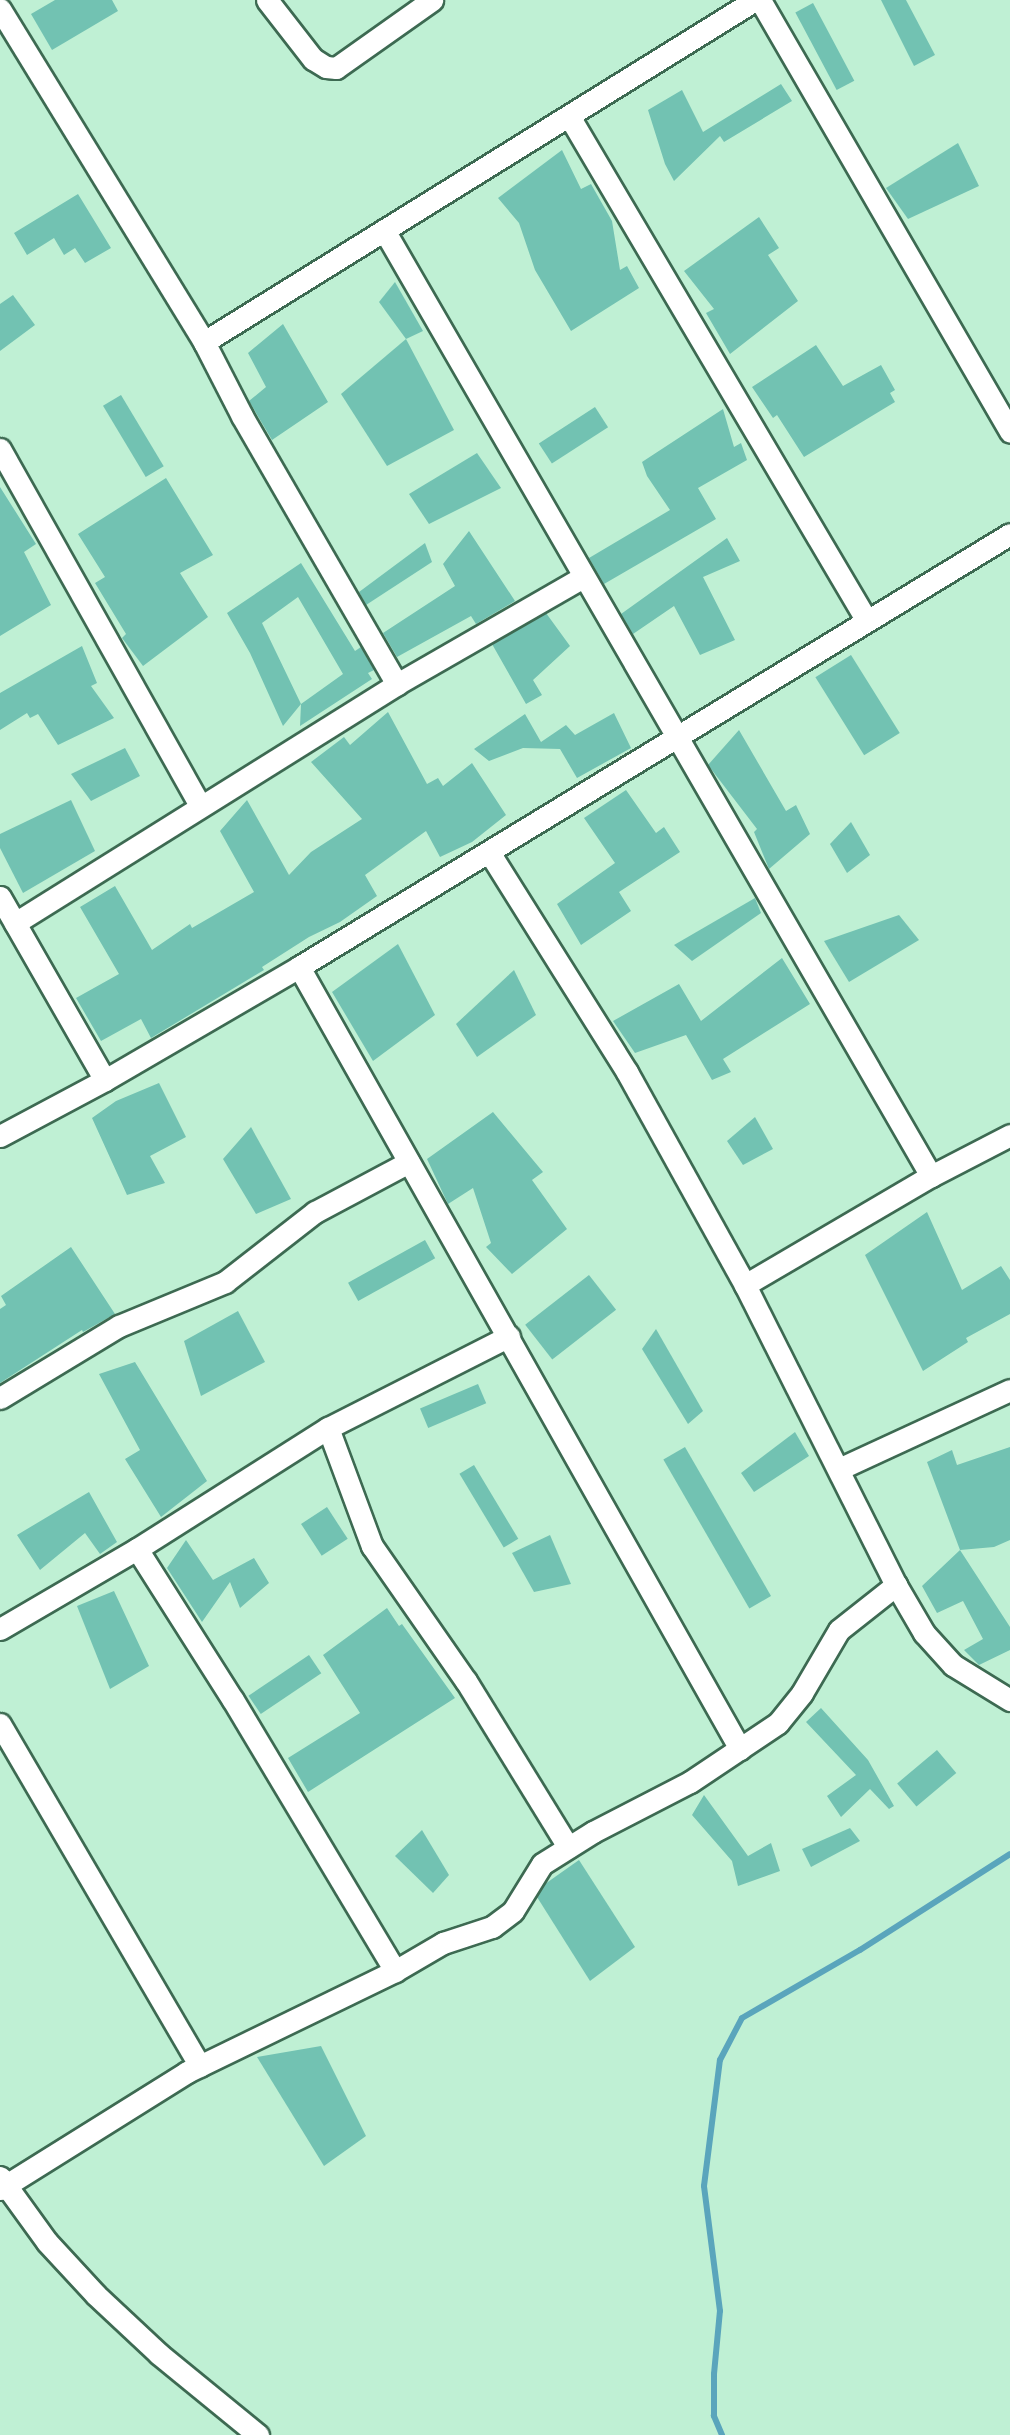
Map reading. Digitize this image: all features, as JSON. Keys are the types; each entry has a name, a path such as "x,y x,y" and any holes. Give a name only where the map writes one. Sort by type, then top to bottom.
{"street":[{"path":"267,0 313,59 326,67 336,68 432,0"},
{"path":"204,342 755,0"},
{"path":"760,0 1010,432"},
{"path":"0,9 204,342 242,416 397,684"},
{"path":"569,116 867,621"},
{"path":"384,230 930,1176"},
{"path":"0,449 200,806"},
{"path":"0,1136 106,1080 299,967 1010,534"},
{"path":"15,923 397,684 583,577"},
{"path":"489,852 627,1072 745,1285 896,1585 925,1633 953,1665 1010,1700"},
{"path":"0,897 106,1080"},
{"path":"299,967 740,1749"},
{"path":"745,1285 930,1176 1010,1135"},
{"path":"0,1398 118,1326 225,1282 315,1212 409,1162"},
{"path":"0,1629 137,1549 328,1428 509,1336"},
{"path":"839,1469 1010,1390"},
{"path":"328,1428 372,1546 466,1681 568,1847"},
{"path":"137,1549 233,1700 395,1971"},
{"path":"258,2435 159,2354 96,2295 47,2242 2,2183 200,2066 395,1971 443,1943 492,1927 513,1911 542,1864 593,1832 647,1807 778,1723 802,1693 839,1630 896,1585"},
{"path":"0,1724 200,2066"}],"building":[{"path":"55,0 112,0 118,11 52,50 31,14"},
{"path":"881,0 906,0 935,55 914,66"},
{"path":"813,3 854,81 837,90 795,12"},
{"path":"781,84 792,101 724,142 720,136 674,181 665,164 648,110 682,90 703,132"},
{"path":"958,143 979,186 908,219 886,188"},
{"path":"562,150 581,189 591,184 612,221 620,270 627,266 639,288 571,331 535,270 519,223 498,198"},
{"path":"78,194 111,248 85,263 75,248 64,255 54,238 27,255 14,233"},
{"path":"759,217 779,248 768,255 798,301 730,354 706,313 714,309 684,271"},
{"path":"395,282 423,331 406,339 379,302"},
{"path":"13,295 35,325 0,351 0,304"},
{"path":"283,324 328,402 272,440 249,401 266,387 248,353"},
{"path":"406,339 454,430 387,466 341,394"},
{"path":"816,345 843,386 881,365 895,390 890,393 895,402 804,457 777,415 773,418 752,387"},
{"path":"121,395 164,466 146,477 103,406"},
{"path":"595,407 608,427 552,464 539,443"},
{"path":"723,409 734,447 741,443 747,460 698,488 716,519 604,584 589,558 670,510 647,476 642,462"},
{"path":"477,453 501,488 429,524 409,494"},
{"path":"166,478 213,555 180,573 208,617 143,666 122,638 126,634 95,583 105,577 78,534"},
{"path":"0,487 36,544 24,552 51,605 0,636"},
{"path":"469,531 515,601 476,624 471,616 397,657 383,633 455,586 443,564"},
{"path":"727,538 740,561 703,577 735,640 700,655 674,606 633,634 621,614"},
{"path":"425,543 432,562 366,605 359,592"},
{"path":"301,563 355,651 361,647 374,670 368,673 372,679 300,726 301,704 283,726 250,653 227,613","holes":["298,597 343,674 301,704 262,623"]},
{"path":"546,613 570,646 533,680 542,695 526,704 492,644"},
{"path":"82,646 97,683 91,686 114,718 58,745 38,714 30,718 27,713 0,730 0,693"},
{"path":"851,655 900,733 864,755 815,677"},
{"path":"388,712 427,784 438,778 443,786 472,763 506,815 472,842 440,857 426,831 365,875 377,896 340,922 309,937 262,967 264,970 151,1038 141,1019 101,1041 76,998 119,974 80,907 115,886 152,950 190,924 192,928 254,892 220,831 247,800 289,875 311,852 362,819 311,762 344,737 350,745"},
{"path":"614,713 631,748 577,778 560,749 523,748 489,761 474,749 525,714 541,742 566,725 575,735"},
{"path":"739,730 786,811 796,805 810,834 769,869 754,832 757,829 708,765"},
{"path":"125,748 140,776 91,801 71,774"},
{"path":"626,790 656,833 664,827 680,852 619,892 631,911 581,945 557,904 615,863 584,818"},
{"path":"71,800 95,851 23,893 0,848 0,834"},
{"path":"851,822 870,855 847,873 830,844"},
{"path":"755,898 761,913 692,961 674,945"},
{"path":"899,915 919,940 849,982 824,941"},
{"path":"398,944 435,1015 373,1061 332,992"},
{"path":"782,958 810,1004 723,1059 731,1072 712,1080 686,1035 635,1053 613,1021 679,984 701,1021"},
{"path":"514,970 536,1015 477,1057 456,1024"},
{"path":"159,1083 186,1137 150,1156 165,1183 127,1195 92,1118 116,1101"},
{"path":"493,1112 543,1172 532,1180 567,1229 512,1274 486,1247 491,1243 473,1188 448,1204 427,1159"},
{"path":"755,1117 773,1149 743,1165 727,1141"},
{"path":"251,1127 291,1199 256,1214 223,1159"},
{"path":"927,1212 962,1290 1001,1266 1010,1280 1010,1314 966,1338 968,1342 923,1371 865,1255"},
{"path":"425,1240 435,1258 358,1301 348,1283"},
{"path":"71,1247 115,1314 83,1332 82,1330 0,1383 0,1309 6,1305 1,1296"},
{"path":"589,1275 616,1310 552,1360 525,1325"},
{"path":"238,1311 265,1362 201,1396 184,1341"},
{"path":"656,1329 703,1411 688,1424 642,1349"},
{"path":"135,1362 207,1481 161,1517 125,1459 140,1450 99,1374"},
{"path":"478,1384 486,1403 428,1428 420,1409"},
{"path":"795,1432 809,1456 754,1492 741,1473"},
{"path":"685,1447 771,1596 749,1608 663,1460"},
{"path":"1010,1447 1010,1540 994,1547 960,1550 927,1462 952,1450 957,1465"},
{"path":"474,1465 518,1539 504,1547 459,1474"},
{"path":"89,1492 117,1542 100,1554 85,1533 40,1570 17,1535"},
{"path":"327,1507 348,1539 322,1556 301,1524"},
{"path":"550,1535 571,1584 534,1592 512,1553"},
{"path":"186,1540 213,1580 254,1558 269,1583 240,1608 230,1582 202,1622 167,1568"},
{"path":"960,1550 1010,1627 1010,1650 979,1665 964,1650 983,1639 963,1601 937,1613 922,1586"},
{"path":"114,1591 149,1666 110,1689 77,1606"},
{"path":"387,1608 399,1626 402,1624 455,1698 308,1792 288,1758 360,1713 323,1655"},
{"path":"309,1655 321,1673 261,1714 248,1696"},
{"path":"821,1708 868,1760 894,1806 889,1809 870,1789 841,1817 827,1796 856,1775 806,1722"},
{"path":"937,1750 956,1773 916,1806 897,1783"},
{"path":"704,1795 748,1856 771,1843 780,1871 738,1886 732,1861 692,1815"},
{"path":"850,1828 860,1841 811,1867 802,1849"},
{"path":"422,1830 449,1875 433,1893 395,1856"},
{"path":"579,1860 635,1947 590,1981 537,1897 545,1884"},
{"path":"321,2046 366,2136 324,2166 257,2057"}],"waterway":[{"path":"722,2435 714,2416 714,2374 720,2311 704,2186 720,2060 742,2018 860,1950 1010,1854"}]}
